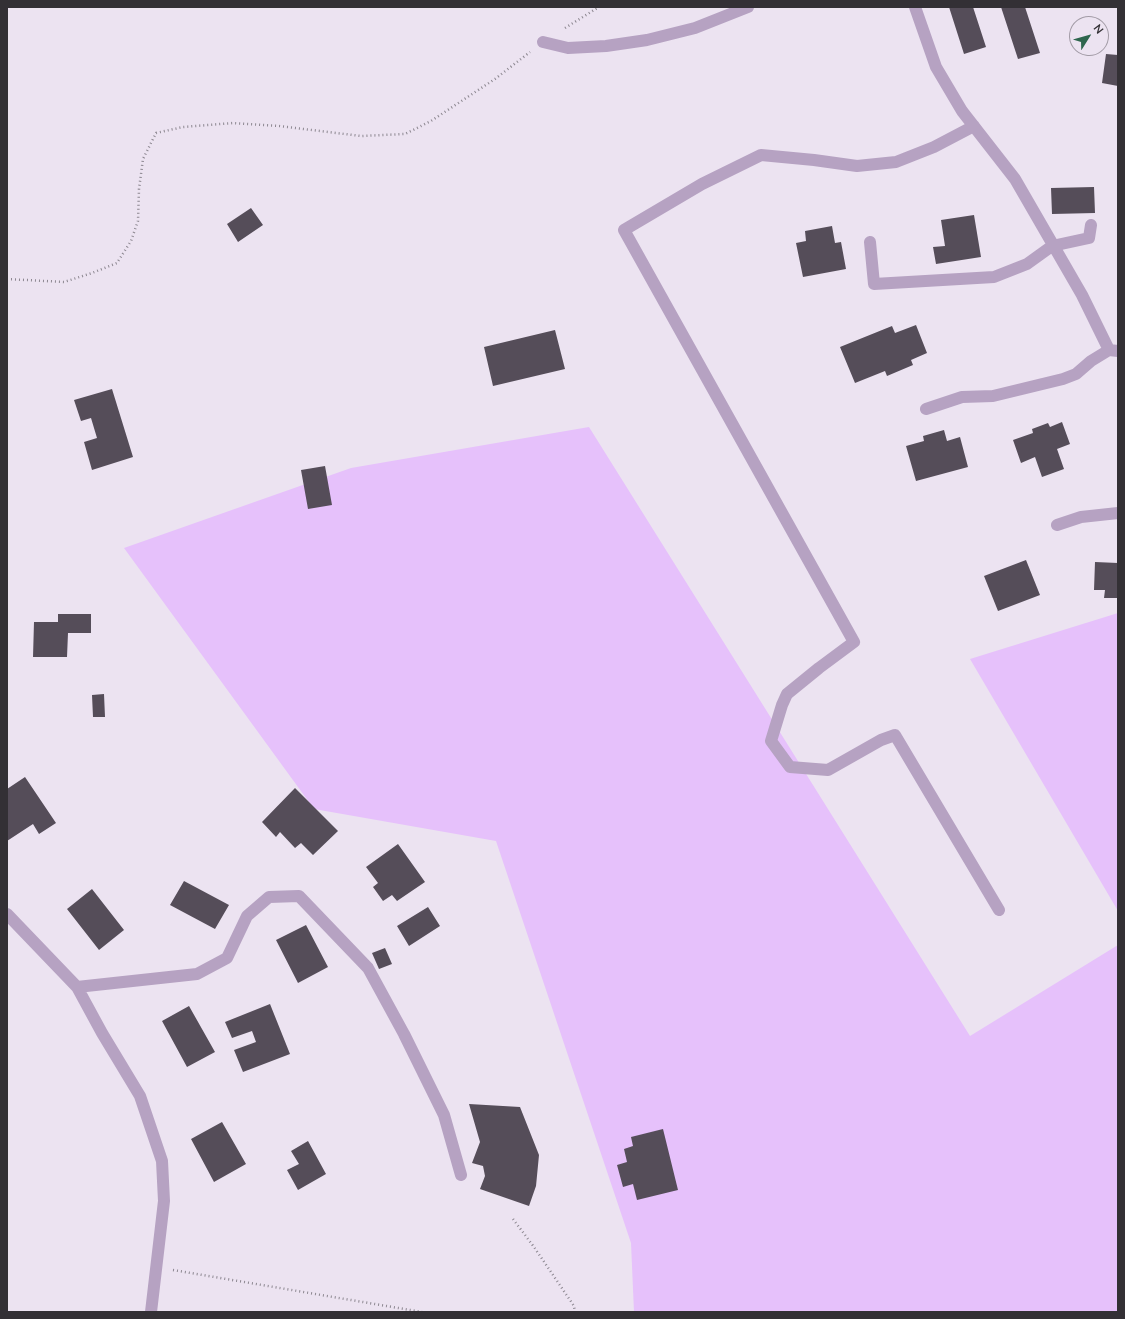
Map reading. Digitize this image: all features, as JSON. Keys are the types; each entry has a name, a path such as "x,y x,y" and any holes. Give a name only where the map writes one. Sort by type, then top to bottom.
{"street":[{"path":"544,42 568,48 606,46 647,40 695,28 748,7"},
{"path":"915,7 936,67 962,111 1015,179 1052,246 1114,350 1091,361 1076,374 1063,379 993,396 962,398 926,409"},
{"path":"974,126 934,147 896,162 857,166 761,155 702,184 624,230 854,642 787,694 771,741 790,767 828,770 881,740 895,735 999,910"},
{"path":"870,242 874,284 994,277 1027,264 1052,246 1089,238 1091,225"},
{"path":"1057,525 1081,517 1118,513"},
{"path":"77,988 197,974 228,958 247,916 269,897 299,896 368,968 404,1034 444,1115 462,1175"},
{"path":"7,914 77,988 140,1096 162,1161 164,1201 151,1312"}],"path":[{"path":"7,280 64,282 117,263 131,241 138,221 139,189 143,159 156,133 183,127 233,123 279,126 361,136 405,134 431,121 495,79 544,42 599,7"},
{"path":"513,1219 574,1306 575,1312"},
{"path":"156,1267 422,1312"}],"shaded area":[{"path":"589,427 970,1036 1118,945 1118,1312 634,1312 631,1243 496,841 314,809 124,548 351,468"},
{"path":"1118,613 1118,911 970,659"}],"building":[{"path":"949,7 973,7 986,47 964,54"},
{"path":"1001,7 1025,7 1040,53 1018,59"},
{"path":"1109,54 1118,55 1118,86 1102,83 1106,56 1109,56"},
{"path":"1094,187 1095,213 1052,214 1051,188"},
{"path":"251,208 263,225 238,242 227,224"},
{"path":"974,215 981,257 936,264 933,247 945,246 941,220"},
{"path":"832,226 835,243 841,242 846,269 803,277 796,243 806,241 805,231"},
{"path":"916,325 927,353 911,360 913,365 887,376 885,371 855,383 840,347 892,326 895,333"},
{"path":"555,330 565,369 493,386 484,347"},
{"path":"112,389 133,457 92,470 84,442 97,438 91,418 81,421 74,400"},
{"path":"1062,422 1070,444 1057,449 1064,469 1042,477 1035,457 1021,463 1013,440 1033,433 1032,429 1048,423 1050,427"},
{"path":"944,430 947,441 960,437 968,467 916,481 906,446 924,441 923,436"},
{"path":"325,466 332,505 308,509 301,470"},
{"path":"1026,560 1040,595 998,611 984,576"},
{"path":"1095,562 1118,563 1118,598 1104,598 1105,590 1094,590"},
{"path":"58,614 91,614 91,633 68,633 67,657 33,657 34,622 58,622"},
{"path":"104,694 105,717 93,717 92,695"},
{"path":"25,777 56,823 39,834 33,824 7,841 7,789"},
{"path":"295,788 338,831 313,855 301,843 295,848 280,832 276,837 262,822"},
{"path":"398,844 425,882 397,901 392,895 383,901 373,887 378,883 366,867"},
{"path":"184,881 229,905 215,929 170,905"},
{"path":"92,889 124,930 99,950 67,909"},
{"path":"428,907 440,926 409,946 397,926"},
{"path":"306,925 328,967 298,983 276,940"},
{"path":"385,948 392,964 379,969 372,953"},
{"path":"270,1004 290,1054 243,1072 234,1050 256,1042 252,1031 232,1038 225,1022"},
{"path":"189,1006 215,1052 187,1067 162,1021"},
{"path":"469,1104 520,1107 539,1155 536,1186 529,1206 480,1189 485,1176 483,1166 472,1163 480,1142"},
{"path":"222,1122 246,1164 214,1182 191,1139"},
{"path":"663,1129 678,1190 637,1200 633,1184 623,1187 617,1165 627,1162 624,1149 633,1146 631,1137"},
{"path":"308,1141 326,1174 298,1190 287,1170 299,1164 291,1151"}]}
